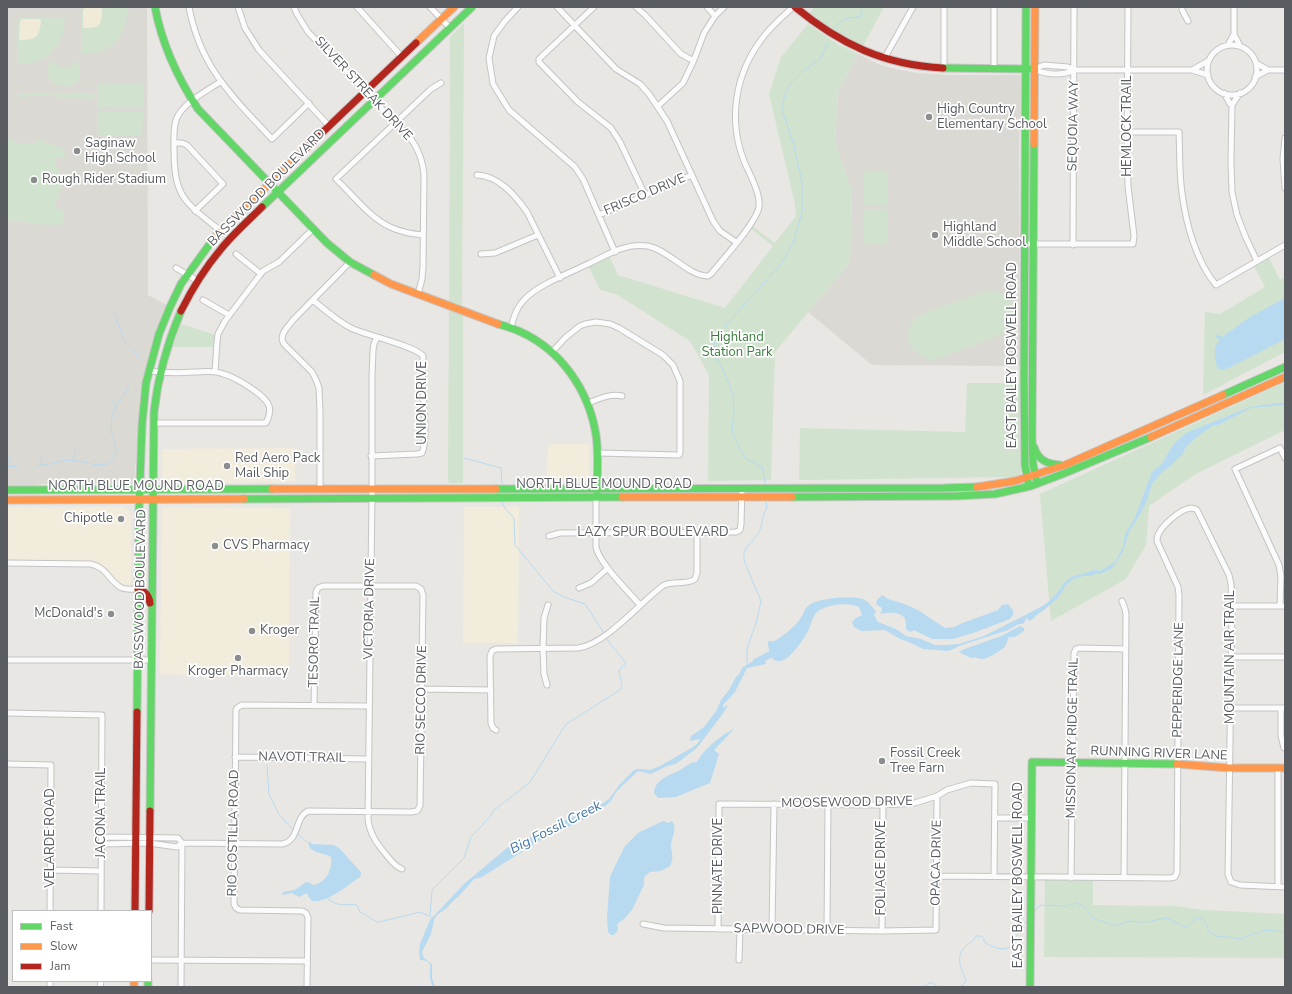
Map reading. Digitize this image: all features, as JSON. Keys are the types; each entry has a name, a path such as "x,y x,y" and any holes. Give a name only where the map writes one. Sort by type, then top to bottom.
{"main road":[{"path":"155,7 160,31 168,56 193,101 277,192 327,243 350,262 373,275 418,294 511,327 529,336 552,352 564,364 575,378 588,403 596,434 596,498"},
{"name":"BASSWOOD BOULEVARD","path":"135,910 137,660 142,420 144,395 154,349 175,296 204,250 221,231 329,126 454,7"},
{"name":"BASSWOOD BOULEVARD","path":"149,910 154,423 155,398 168,343 176,322 189,296 214,256 277,192 472,7"},
{"path":"794,7 819,27 844,42 868,54 884,59 919,66 944,68 1034,69"},
{"name":"EAST BAILEY BOSWELL ROAD","path":"1026,7 1025,148 1029,174 1033,244 1033,479"},
{"name":"EAST BAILEY BOSWELL ROAD","path":"1033,479 1025,465 1024,299 1029,174 1034,148 1035,7"},
{"path":"1025,148 1034,148"},
{"path":"1025,270 1030,274 1030,292 1033,298"},
{"path":"1024,299 1028,310 1028,329 1029,331 1033,331"},
{"name":"NORTH BLUE MOUND ROAD","path":"7,500 969,496 1007,492 1029,486 1033,479 1285,366"},
{"name":"NORTH BLUE MOUND ROAD","path":"7,490 966,488 1007,484 1033,479 1110,454 1285,377"},
{"path":"1184,411 1187,421"},
{"path":"1032,436 1035,451 1041,460 1051,465 1065,465"},
{"path":"828,496 837,493 870,492 874,491 874,488"},
{"path":"7,495 25,495 31,490"},
{"path":"138,590 145,591 148,594 150,606 153,611"},
{"name":"EAST BAILEY BOSWELL ROAD","path":"1030,987 1032,762"},
{"name":"RUNNING RIVER LANE","path":"1032,762 1072,764 1178,764 1230,768 1282,768"}],"street":[{"path":"189,7 200,46 220,82 272,139 309,103"},
{"path":"238,7 245,28 258,50 329,126"},
{"name":"SILVER STREAK DRIVE","path":"294,7 308,32 414,143 419,152 424,175 424,235 423,273 418,294"},
{"path":"357,7 402,57"},
{"path":"430,7 450,28"},
{"path":"518,7 494,36 489,58 493,84 510,110 575,167 584,179 615,252"},
{"path":"557,7 616,69 640,84 649,94 667,121 710,217 717,229 736,242"},
{"path":"594,7 539,59 539,62 578,102 614,131 645,195"},
{"path":"636,7 681,54 694,60"},
{"path":"707,7 715,16"},
{"path":"658,106 682,83 694,60 704,33 715,16 724,7"},
{"path":"511,327 518,307 536,290 625,247 653,247 662,251 694,272 708,276 712,274 754,219 758,212 760,201 740,151 736,133 735,114 738,88 742,74 761,40 770,29 794,7"},
{"path":"884,59 913,7"},
{"path":"944,7 944,68"},
{"path":"994,7 994,69"},
{"name":"SEQUOIA WAY","path":"1073,245 1074,7"},
{"name":"HEMLOCK TRAIL","path":"1073,245 1133,244 1134,236 1128,186 1128,7"},
{"path":"1182,7 1188,21"},
{"path":"1234,7 1234,34 1240,46 1250,53 1256,63 1268,70"},
{"path":"1228,45 1234,34"},
{"path":"1192,70 1208,61 1216,50 1228,45 1240,46"},
{"path":"1208,61 1208,75 1213,86 1224,93 1235,94 1247,89 1252,84 1255,77 1256,63"},
{"path":"1034,69 1044,65 1068,67 1074,70 1192,70 1208,75"},
{"path":"1034,69 1043,73 1068,74 1074,70"},
{"path":"1255,77 1268,70 1285,70"},
{"path":"220,82 184,108 176,118 174,164 176,182 184,198 195,211 221,231"},
{"path":"424,235 401,231 382,222 336,179 430,89 441,83"},
{"path":"1224,93 1232,105"},
{"path":"1240,93 1232,105 1232,192 1237,215 1257,261"},
{"path":"1128,132 1179,132 1182,193 1191,233 1208,276 1216,285 1285,245"},
{"path":"1285,138 1283,159 1285,188"},
{"path":"174,143 182,143 187,145 223,184 195,211"},
{"path":"477,175 491,177 513,194 527,212 560,278"},
{"name":"FRISCO DRIVE","path":"598,215 692,175"},
{"path":"215,372 218,334 229,315 261,274 266,269 278,262 313,229"},
{"path":"481,254 495,253 538,235"},
{"path":"1025,244 1073,245"},
{"path":"236,254 261,274"},
{"path":"320,490 319,388 312,372 284,344 282,339 286,329 350,262"},
{"path":"176,268 198,281"},
{"path":"203,300 229,315"},
{"name":"UNION DRIVE","path":"313,300 350,328 418,352 423,356 422,386 424,450 420,454 371,456"},
{"path":"552,352 566,337 580,326 590,322 596,322 610,324 619,328 664,355 673,364 680,381 681,399 679,455 597,453"},
{"name":"VICTORIA DRIVE","path":"377,337 372,350 372,499 368,812 369,828 374,839 397,866 402,869"},
{"path":"149,371 215,372 227,375 248,385 267,400 270,408 270,416 266,423 154,423"},
{"path":"588,403 610,395 617,394 622,396"},
{"path":"1232,606 1283,606 1279,565 1235,469 1280,448 1285,458"},
{"name":"LAZY SPUR BOULEVARD","path":"549,536 560,533 738,531 741,528 742,488"},
{"path":"596,498 596,547 598,553 608,568 640,605"},
{"name":"MOUNTAIN AIR TRAIL","path":"1172,518 1190,508 1197,510 1231,584 1232,657 1229,879 1231,882 1240,885 1278,886"},
{"name":"PEPPERIDGE LANE","path":"936,876 1170,878 1175,876 1177,872 1179,595 1178,587 1157,540 1159,532 1172,518"},
{"path":"496,730 493,728 491,723 490,656 494,650 582,647 599,639 664,585 690,582 695,579 697,573 697,532"},
{"path":"7,564 91,564 102,568 114,583 120,587 138,590"},
{"path":"579,588 591,583 608,568"},
{"name":"TESORO TRAIL","path":"314,706 317,589 320,586 416,586 421,589"},
{"name":"RIO SECCO DRIVE","path":"368,812 411,812 417,811 420,806 423,595 421,589"},
{"path":"1122,601 1126,614 1124,878"},
{"path":"547,685 544,674 543,648 544,618 548,605"},
{"name":"MISSIONARY RIDGE TRAIL","path":"1071,878 1074,653 1076,649 1079,648 1125,649"},
{"path":"1232,657 1285,657"},
{"path":"7,660 152,660"},
{"path":"422,690 491,690"},
{"name":"RIO COSTILLA ROAD","path":"307,987 308,917 306,912 240,910 234,906 236,713 237,708 242,705 314,706"},
{"path":"314,706 369,706"},
{"path":"1231,708 1283,708 1281,736 1284,748"},
{"name":"JACONA TRAIL","path":"7,713 102,715 101,910"},
{"name":"NAVOTI TRAIL","path":"235,757 368,759"},
{"name":"VELARDE ROAD","path":"7,764 51,765 50,910"},
{"path":"1282,768 1278,886 1285,887"},
{"name":"MOOSEWOOD DRIVE","path":"719,804 883,805 915,803 937,796 947,790 971,783 995,784 995,818"},
{"name":"OPACA DRIVE","path":"936,930 937,796"},
{"name":"PINNATE DRIVE","path":"718,929 719,804"},
{"path":"772,930 774,804"},
{"path":"827,930 828,804"},
{"name":"FOLIAGE DRIVE","path":"882,931 883,805"},
{"path":"149,840 177,846 182,843 282,844 289,842 293,838 305,813 311,811 368,812"},
{"path":"994,876 995,818 1031,818"},
{"path":"102,837 136,841"},
{"path":"102,844 178,838 182,843 181,987"},
{"path":"50,870 101,871"},
{"name":"SAPWOOD DRIVE","path":"643,924 664,928 882,931 936,930"},
{"path":"739,960 740,929"},
{"path":"152,960 307,961"}],"shaded area":[{"name":"Saginaw High School","path":"7,7 147,7 148,295 167,305 156,331 148,358 141,393 134,485 43,484 23,487 7,487"},
{"name":"Highland Middle School","path":"858,54 878,64 917,73 951,75 1020,75 1023,80 1019,143 1020,366 872,365 808,312 850,262 852,191 835,143 838,90"},
{"path":"548,444 589,444 589,482 547,482"},
{"path":"295,448 295,482 162,483 162,449"},
{"path":"7,507 124,507 131,512 131,592 119,589 92,567 7,567"},
{"path":"162,507 290,508 289,671 284,676 160,674"},
{"path":"464,507 519,507 518,643 463,643"}],"green space":[{"path":"84,7 128,7 127,17 120,35 109,48 101,52 81,54 81,10"},
{"path":"815,7 884,7 863,46 834,32 809,13"},
{"path":"21,18 65,18 64,28 57,46 45,58 28,64 17,64 18,20"},
{"path":"464,23 462,307 449,302 450,37"},
{"name":"Highland Station Park","path":"808,24 839,45 858,54 838,90 835,143 852,191 850,262 775,352 771,480 708,481 709,375 690,341 616,294 600,290 589,267 610,257 618,275 725,308 773,246 750,228 752,226 775,243 796,216 795,204 769,94 781,57"},
{"path":"51,61 62,68 67,68 78,61 80,73 77,81 71,86 55,84 49,78 47,71"},
{"path":"97,84 143,84 143,108 97,107"},
{"path":"20,93 94,93 94,99 88,99 88,97 56,98 55,96 20,97"},
{"path":"97,111 143,112 142,135 97,135"},
{"name":"Rough Rider Stadium","path":"37,139 62,148 65,152 65,158 55,158 56,166 62,180 62,186 55,209 64,210 64,221 61,225 7,222 7,140 14,140 15,143 37,143"},
{"path":"864,171 887,171 887,206 864,205"},
{"path":"864,209 887,209 887,243 864,243"},
{"path":"1269,258 1280,280 1285,277 1285,352 1203,395 1205,312 1220,314 1265,287 1254,266"},
{"path":"986,291 1004,295 1013,308 1011,323 1006,330 998,336 927,362 926,358 913,349 908,336 912,323 917,317 924,313"},
{"path":"449,309 463,314 463,483 449,483 448,479"},
{"path":"181,324 216,335 213,347 172,347"},
{"path":"1285,382 1285,430 1194,475 1149,506 1146,545 1126,579 1051,621 1040,494"},
{"path":"967,383 1020,383 1021,477 799,480 800,428 965,432"},
{"path":"1045,880 1093,880 1093,905 1174,906 1204,910 1285,914 1285,958 1044,957"}],"sand":[{"path":"85,8 102,8 99,25 83,28 83,10"},
{"path":"22,19 41,19 40,30 34,38 19,40 20,21"}],"water":[{"path":"1285,296 1285,339 1231,367 1223,370 1218,369 1215,358 1215,350 1217,343 1220,340 1215,334 1222,337 1250,317 1283,299"},
{"path":"1285,403 1285,405 1251,408 1218,425 1214,425 1198,436 1186,447 1182,455 1162,472 1152,484 1143,509 1129,532 1123,552 1112,568 1100,574 1096,573 1091,576 1073,579 1067,584 1058,598 1033,619 1029,621 1027,618 1023,624 1019,624 1008,630 959,646 949,651 923,649 898,638 885,630 861,631 854,627 852,622 862,615 859,607 844,604 833,605 816,613 805,636 791,655 782,661 776,661 771,657 768,641 777,640 788,632 798,622 807,607 812,603 834,598 851,597 863,599 876,611 874,615 878,622 896,629 906,636 921,639 935,645 959,644 984,636 1047,603 1071,577 1095,570 1100,571 1115,562 1123,547 1125,534 1135,517 1152,472 1162,464 1172,446 1179,439 1188,432 1250,407"},
{"path":"882,595 888,599 918,610 945,628 954,627 998,610 1002,605 1008,604 1013,610 1013,615 1010,619 953,639 932,639 914,630 910,632 906,629 905,620 901,615 895,613 880,613 882,608 876,604 877,600"},
{"path":"1020,626 1024,628 1024,631 1015,637 1009,637 1005,647 987,658 971,658 959,652 1001,636"},
{"path":"764,657 766,664 747,668 735,692 723,705 723,708 728,705 724,712 697,748 675,764 667,766 651,774 638,771 616,792 611,801 606,805 583,820 544,838 482,877 474,879 447,908 437,915 434,920 431,934 422,952 424,958 432,964 432,978 435,987 433,987 430,978 430,965 428,962 420,960 420,944 430,920 465,883 511,845 529,837 544,834 557,824 602,804 609,799 620,784 636,769 650,770 693,747 700,739 690,741 691,736 704,727 716,711 721,700 729,690 742,668"},
{"path":"734,729 714,750 719,754 710,783 676,797 658,798 654,793 657,784 660,781 690,764 697,762 713,743"},
{"path":"663,821 668,823 672,821 674,824 674,834 671,843 671,864 661,871 650,872 646,875 644,878 644,885 632,910 617,924 618,930 614,935 611,935 608,932 607,918 610,877 614,868 625,846 638,833"},
{"path":"309,841 312,844 334,845 339,848 361,872 360,877 324,900 312,901 307,893 299,897 292,893 282,895 283,892 295,890 306,882 311,883 312,885 321,882 330,871 331,857 316,852 310,848"}],"waterway":[{"path":"835,28 843,20 860,17 862,12 861,7"},
{"path":"765,483 762,467 745,458 736,441 732,430 734,412 733,395 724,371 715,357 714,343 725,326 781,264 794,241 802,212 802,182 793,142 783,112 783,102 786,91 791,83 803,71 820,59 828,43"},
{"path":"109,308 114,313 125,342 139,357"},
{"path":"36,466 70,460 98,465 110,463 114,458 116,450 112,435 112,417 115,408 129,385"},
{"path":"108,395 117,407"},
{"path":"71,460 76,454 75,449"},
{"path":"7,465 11,456"},
{"path":"40,466 42,461 41,457"},
{"path":"464,458 501,468 502,483"},
{"path":"7,467 17,466"},
{"path":"747,664 747,649 756,623 761,601 745,563 744,553 759,532 764,513 767,508 766,500"},
{"path":"502,502 514,519 515,545 553,591 564,597 585,604 604,633"},
{"path":"432,919 430,916 432,890 464,858 471,837 490,817 493,811 530,782 566,724 620,690 622,686 619,670 626,663 606,638"},
{"name":"Big Fossil Creek","path":"756,662 779,650"},
{"path":"267,766 269,794 278,813 293,830"},
{"path":"297,833 308,843"},
{"path":"328,898 337,904 357,905 360,912 379,922 420,912 429,916"},
{"path":"1035,911 1042,905 1067,906 1076,903 1085,907 1092,918 1116,926 1129,921 1146,922 1167,918 1185,927 1196,919 1201,918 1205,921 1208,931 1218,937 1223,936 1239,939 1266,930 1285,932"},
{"path":"961,987 966,981 960,962 963,949 976,936 981,936 984,938 984,942 991,946 1002,949 1007,948 1015,942 1019,928 1027,921"},
{"path":"924,987 931,982 937,987"}],"traffic: fast":[{"path":"155,7 166,48 171,60 183,85 198,109 327,243 350,262 374,275"},
{"path":"262,207 472,7"},
{"path":"1026,7 1024,379 1025,465 1028,482"},
{"path":"943,68 1029,69"},
{"path":"1034,144 1032,436 1033,464 1036,479"},
{"path":"137,712 139,510 142,425 146,383 159,334 170,307 181,284 214,238"},
{"path":"150,811 154,412 164,360 171,336 181,311"},
{"path":"498,324 521,332 536,340 549,350 561,361 580,388 587,403 596,435 598,457 597,493"},
{"path":"1223,395 1285,367"},
{"path":"792,497 957,496 995,494 1031,486 1151,437"},
{"path":"1034,447 1041,458 1051,464 1060,465"},
{"path":"496,489 977,487"},
{"path":"7,490 272,489"},
{"path":"244,499 622,497"},
{"path":"1030,987 1032,762 1177,764"},
{"path":"148,982 148,987"}],"traffic: slow":[{"path":"416,43 454,7"},
{"path":"1034,144 1035,7"},
{"path":"214,238 303,151"},
{"path":"374,275 391,284 498,324"},
{"path":"1151,437 1285,377"},
{"path":"977,487 1015,481 1065,465 1223,395"},
{"path":"272,489 496,489"},
{"path":"622,497 792,497"},
{"path":"7,500 244,499"},
{"path":"1177,764 1229,768 1285,768"},
{"path":"134,982 134,987"}],"traffic: jam":[{"path":"795,7 829,32 864,50 901,62 943,68"},
{"path":"303,151 416,43"},
{"path":"181,311 199,279 215,256 230,238 262,207"},
{"path":"138,589 146,594 150,603"},
{"path":"135,910 137,712"},
{"path":"149,910 150,811"}],"place":[{"name":"High Country Elementary School","path":"929,117"},
{"name":"Saginaw High School","path":"77,151"},
{"name":"Rough Rider Stadium","path":"34,180"},
{"name":"Highland Middle School","path":"935,235"},
{"name":"Red Aero Pack Mail Ship","path":"227,466"},
{"name":"Chipotle","path":"121,519"},
{"name":"CVS Pharmacy","path":"215,546"},
{"name":"McDonald's","path":"111,614"},
{"name":"Kroger","path":"252,631"},
{"name":"Kroger Pharmacy","path":"238,658"},
{"name":"Fossil Creek Tree Farn","path":"882,761"}]}
